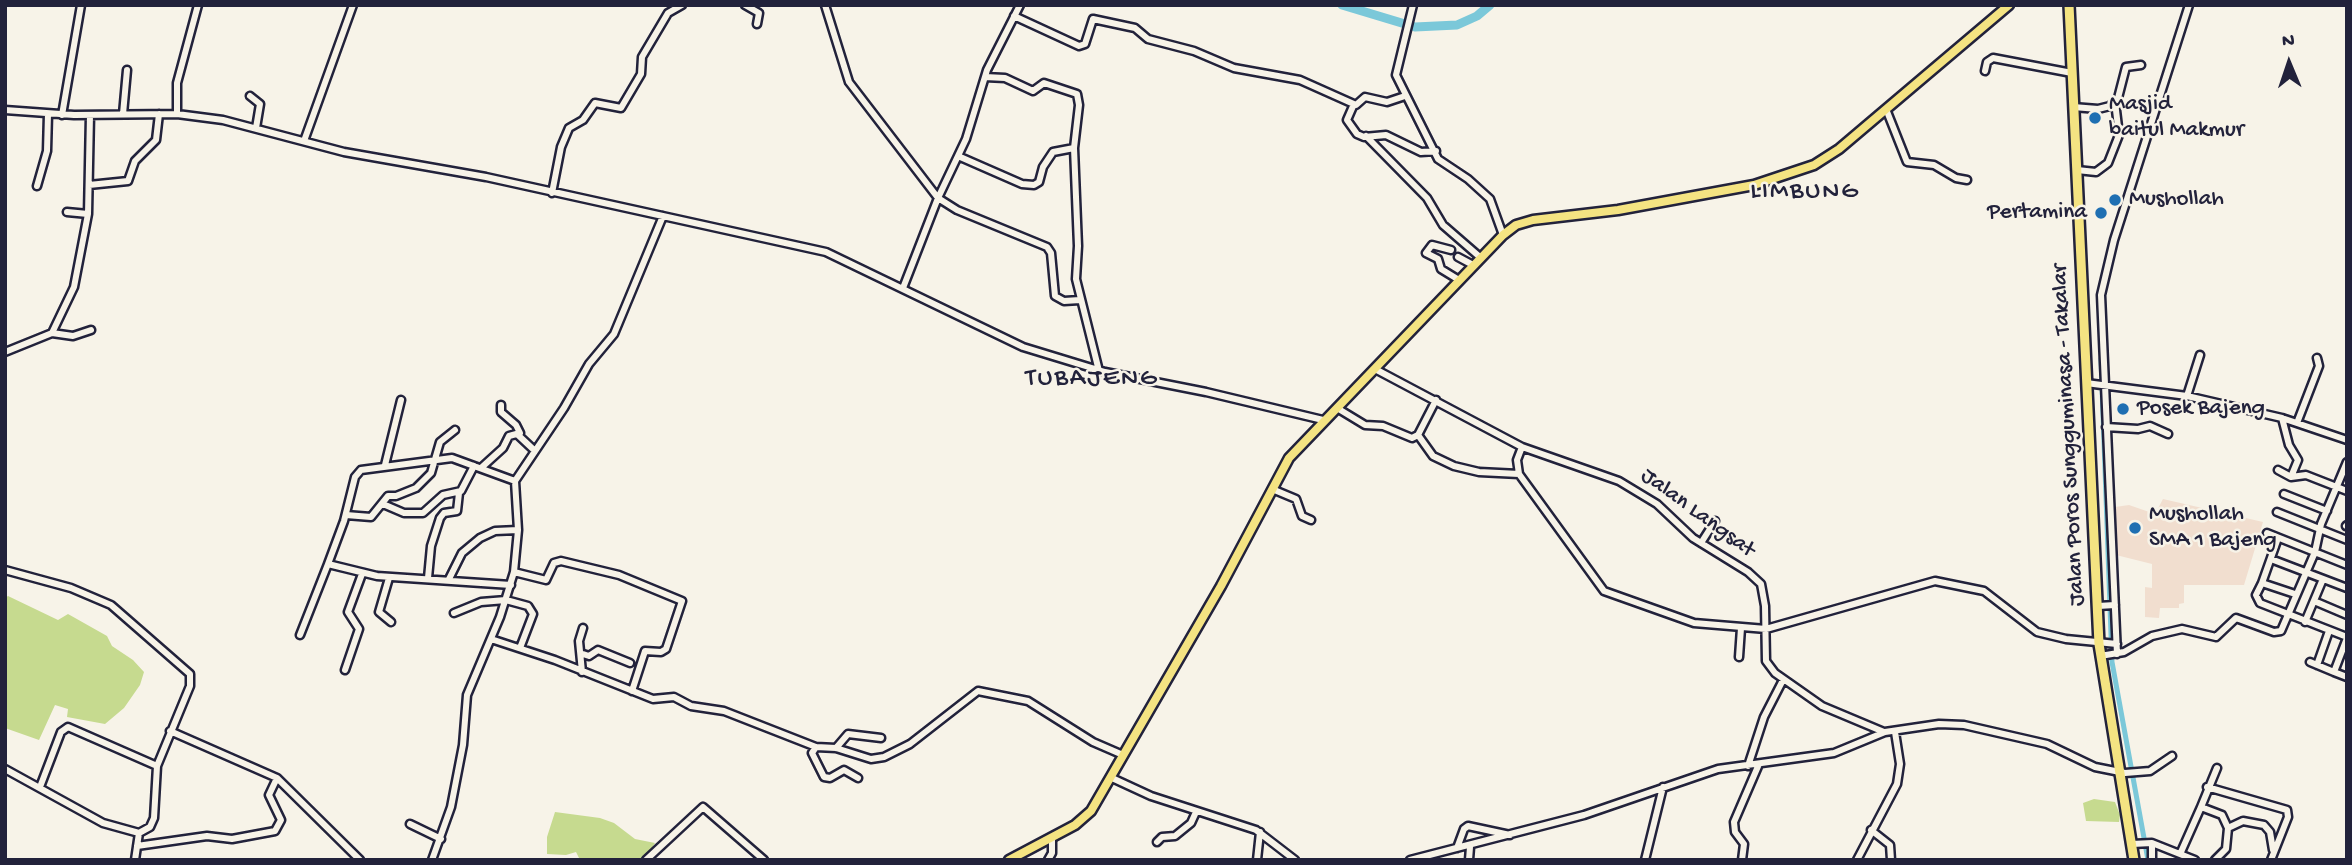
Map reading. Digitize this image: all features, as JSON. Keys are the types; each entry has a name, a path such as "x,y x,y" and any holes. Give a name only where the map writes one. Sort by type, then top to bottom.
{"highway":[{"name":"Jalan Poros Sungguminasa - Takalar","path":"2069,5 2100,596 2109,644 2103,655 2135,844 2134,860"}],"main road":[{"path":"1009,860 1052,838 1088,814 1112,778 1221,586 1289,458 1503,235 1516,225 1546,217 1618,210 1788,176 1832,154 2009,5"}],"street":[{"path":"62,115 81,5"},
{"path":"177,114 177,83 198,5"},
{"path":"304,141 353,5"},
{"path":"552,193 561,148 569,128 583,120 595,103 615,109 624,106 641,74 643,55 668,13 682,5"},
{"path":"745,5 759,13 757,24"},
{"path":"825,5 849,82 937,198 957,210 1047,247 1051,253 1055,296 1061,300 1080,300"},
{"path":"903,288 937,198 973,121 985,77 1020,5"},
{"path":"1413,5 1396,72 1405,96 1442,162 1468,179 1490,199 1503,235"},
{"path":"2109,644 2115,616 2100,306 2103,279 2189,5"},
{"path":"1014,16 1079,46 1085,44 1093,19 1135,28 1148,39 1186,49 1234,68 1300,80 1354,104 1359,104 1365,97 1387,102 1405,96"},
{"path":"1985,71 1987,62 1993,58 2072,73"},
{"path":"2073,107 2103,108 2115,102 2121,91 2126,67 2141,65"},
{"path":"123,114 127,70"},
{"path":"985,77 1005,78 1031,91 1044,83 1075,92 1079,108 1074,148 1078,246 1076,279 1099,371"},
{"path":"250,96 260,104 256,128"},
{"path":"2077,170 2096,172 2108,163 2119,138 2115,102"},
{"path":"1354,104 1347,116 1348,123 1357,134 1386,135 1421,152 1436,151"},
{"path":"1886,108 1907,162 1934,165 1956,178 1967,180"},
{"path":"5,110 62,115 177,114 256,128 344,152 486,177 826,252 1007,342 1099,371 1206,392 1323,420"},
{"path":"37,186 47,151 48,114"},
{"path":"89,185 128,181 135,161 156,141 159,114"},
{"path":"52,333 74,287 88,214 90,115"},
{"path":"1366,136 1427,198 1443,225 1481,258"},
{"path":"958,156 1022,184 1034,185 1040,181 1042,167 1054,152 1074,148"},
{"path":"67,212 88,214"},
{"path":"432,860 450,812 461,758 467,695 506,600 514,572 518,530 515,481 589,365 614,334 663,216"},
{"path":"1451,250 1432,245 1426,253 1439,260 1440,268 1459,279"},
{"path":"1458,257 1473,265"},
{"path":"5,352 52,333 73,336 91,330"},
{"path":"2187,396 2200,355"},
{"path":"2297,422 2319,366 2317,358"},
{"name":"Jalan Langsat","path":"1375,369 1522,447 1627,485 1662,508 1702,543 1748,572 1761,584 1766,661 1783,680 1822,706 1885,732"},
{"path":"2090,383 2187,396 2297,422 2347,440"},
{"path":"1337,408 1365,425 1383,426 1410,438 1418,435 1436,400"},
{"path":"385,465 401,401"},
{"path":"501,405 501,412 519,428 518,435"},
{"path":"2282,418 2289,445 2298,460 2291,477"},
{"path":"2106,427 2138,429 2150,426 2168,434"},
{"path":"346,515 371,517 388,496 396,496 421,484 430,473 440,442 455,430"},
{"path":"428,578 431,546 440,518 444,513 457,511 459,493 478,467 503,448 509,436 518,435 534,450"},
{"path":"1418,435 1428,452 1454,466 1519,474"},
{"path":"1522,447 1517,460 1519,474 1606,593 1694,623 1766,629 1935,581 1984,591 2037,632 2109,644 2116,654"},
{"path":"300,635 346,515 356,474 365,469 385,465 452,458 515,481"},
{"path":"2103,655 2116,654 2152,636 2184,628 2216,637 2238,618 2277,633 2283,627 2315,552 2327,511 2347,462"},
{"path":"2278,470 2291,477 2306,475 2347,491"},
{"path":"1272,489 1296,499 1302,516 1311,520"},
{"path":"383,504 394,511 414,514 429,510 443,495 459,493"},
{"path":"2284,494 2327,511"},
{"path":"2277,512 2347,540"},
{"path":"1702,543 1715,521"},
{"path":"449,579 463,553 480,538 495,531 518,530"},
{"path":"2267,533 2347,565"},
{"path":"2278,538 2256,600 2287,615 2347,637 2334,672"},
{"path":"2099,546 2111,546"},
{"path":"2271,559 2347,588"},
{"path":"514,572 546,580 554,563 561,561 619,575 682,601 666,649 661,652 645,651 632,691"},
{"path":"328,564 362,574 389,578 449,579 511,585"},
{"path":"5,570 71,588 104,601 188,670 191,681 157,766 154,818 150,827 139,833 103,823 5,769"},
{"path":"345,670 359,629 348,612 362,574"},
{"path":"389,578 379,612 391,622"},
{"path":"2305,622 2323,579"},
{"path":"2262,583 2295,594"},
{"path":"2100,596 2113,595"},
{"path":"454,613 475,603 506,600 528,606 533,613 520,648"},
{"path":"2314,601 2347,615"},
{"path":"2101,611 2114,606"},
{"path":"2101,611 2115,616"},
{"path":"582,671 583,654 579,641 583,628"},
{"path":"1739,656 1741,628"},
{"path":"2329,631 2313,663 2347,677"},
{"path":"491,639 653,699 671,696 691,706 724,711 816,747 836,748 870,759 884,757 910,744 975,692 981,691 1028,701 1093,742 1124,755"},
{"path":"583,654 589,656 598,650 630,663"},
{"path":"1748,766 1764,717 1783,680"},
{"path":"1410,860 1470,847 1584,816 1718,769 1834,753 1885,732 1939,724 1964,725 2054,746 2095,767 2122,773 2158,768 2172,756"},
{"path":"40,787 61,732 68,727 157,766"},
{"path":"170,731 277,778 360,860"},
{"path":"1857,860 1897,784 1900,764 1895,732"},
{"path":"836,748 848,734 881,738"},
{"path":"816,747 811,753 824,777 830,778 844,770 858,778"},
{"path":"1742,860 1744,844 1735,832 1734,822 1759,764"},
{"path":"2181,852 2217,768"},
{"path":"137,846 207,836 232,839 275,831 281,820 269,796 277,778"},
{"path":"1112,778 1196,812 1259,832 1295,860"},
{"path":"1645,860 1663,787"},
{"path":"2207,787 2285,808 2288,817 2272,856"},
{"path":"646,860 703,807 708,808 764,860"},
{"path":"2201,807 2222,816 2228,828 2227,849 2215,860"},
{"path":"1157,842 1161,837 1175,836 1191,823 1196,812"},
{"path":"2228,828 2243,821 2264,825 2270,832 2272,856"},
{"path":"410,824 441,839"},
{"path":"1457,848 1464,829 1468,826 1511,836"},
{"path":"1871,830 1890,845 1891,860"},
{"path":"1257,860 1259,832"},
{"path":"135,860 139,833"},
{"path":"1048,860 1052,853 1052,838"},
{"path":"2135,844 2150,843 2181,852 2195,860"},
{"path":"2150,843 2152,860"},
{"path":"1469,860 1470,847"},
{"path":"347,860 353,852"}],"shaded area":[{"path":"2163,499 2263,522 2244,585 2184,585 2184,603 2179,604 2179,608 2160,608 2159,618 2145,617 2145,587 2152,588 2152,564 2116,555 2115,507 2129,505 2155,514"}],"green space":[{"path":"8,596 58,620 68,614 107,636 112,646 133,660 144,672 140,685 124,708 105,724 67,717 68,709 55,705 39,740 5,728 5,598"},
{"path":"2094,799 2115,802 2120,815 2119,822 2086,821 2083,803"},
{"path":"555,812 600,818 614,823 635,839 655,843 644,860 580,860 576,852 566,855 547,854 547,837"}],"waterway":[{"path":"1342,5 1415,27 1457,25 1477,16 1490,5"},
{"path":"2101,359 2112,662 2148,860"}],"place":[{"name":"Masjid baitul Makmur","path":"2095,118"},
{"name":"Mushollah","path":"2115,200"},
{"name":"Pertamina","path":"2101,213"},
{"name":"Posek Bajeng","path":"2123,409"},
{"name":"Mushollah SMA 1 Bajeng","path":"2135,528"}],"district":[{"name":"LIMBUNG","path":"1805,193"},
{"name":"TUBAJENG","path":"1092,380"}]}
